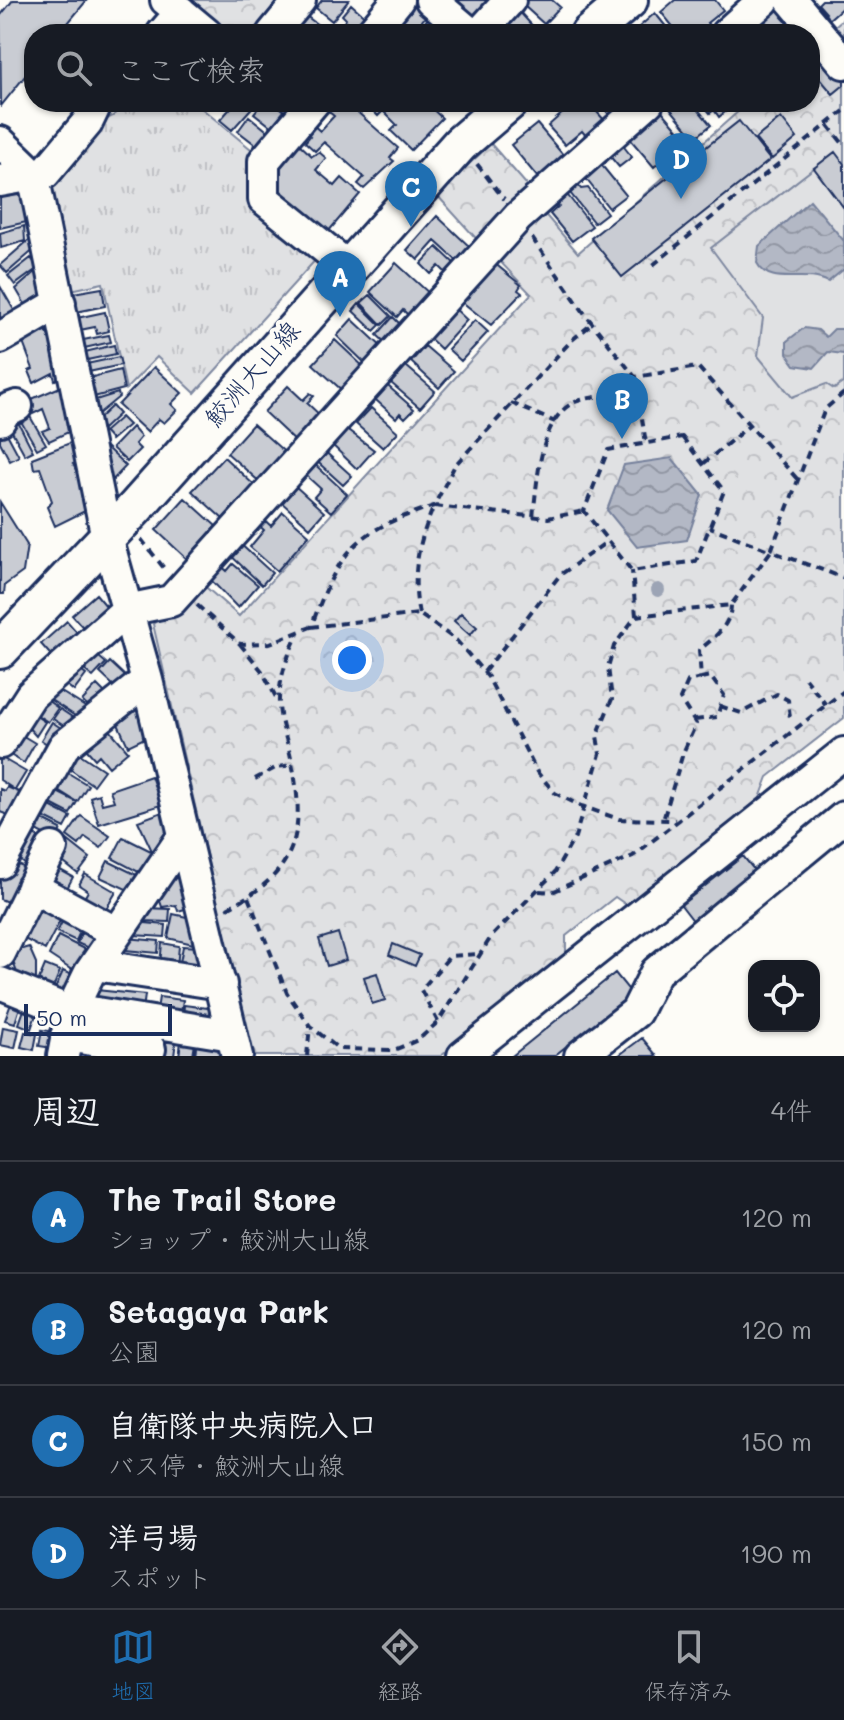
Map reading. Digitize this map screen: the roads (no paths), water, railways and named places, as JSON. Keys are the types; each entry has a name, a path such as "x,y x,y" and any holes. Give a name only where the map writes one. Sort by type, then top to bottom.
{"main road":[{"path":"601,24 629,0"},
{"name":"鮫洲大山線","path":"0,650 124,538 347,266 460,144 497,112"}],"street":[{"path":"280,24 300,0"},
{"path":"378,24 398,0"},
{"path":"431,0 459,24"},
{"path":"488,24 510,0"},
{"path":"737,24 764,0"},
{"path":"791,0 811,24"},
{"path":"820,34 844,63"},
{"path":"0,181 45,173 92,112"},
{"path":"298,112 264,161 264,199 347,266"},
{"path":"0,743 31,695 127,610 171,601 518,217 637,112"},
{"path":"0,142 33,174 60,303 124,538 127,610 147,680 182,838 235,1046 68,1028"},
{"path":"0,338 60,303"},
{"path":"0,863 64,746 147,680"},
{"path":"463,1056 844,753"},
{"path":"580,1056 636,1012 656,972 844,817"},
{"path":"68,1028 95,965 182,838"},
{"path":"0,953 52,848"},
{"path":"32,887 117,933"},
{"path":"95,965 221,984"},
{"path":"0,983 68,1028 150,1049"}],"water":[{"path":"810,200 844,241 844,269 828,282 819,278 770,275 757,263 759,246"},
{"path":"804,328 818,330 826,337 834,329 844,329 844,354 828,352 814,368 795,365 787,354 787,341"},
{"path":"672,458 702,495 687,540 637,547 607,510 624,465"}],"place":[{"name":"洋弓場","path":"681,199"},
{"name":"自衛隊中央病院入口","path":"411,227"},
{"name":"The Trail Store","path":"340,317"},
{"name":"Setagaya Park","path":"622,439"}]}
